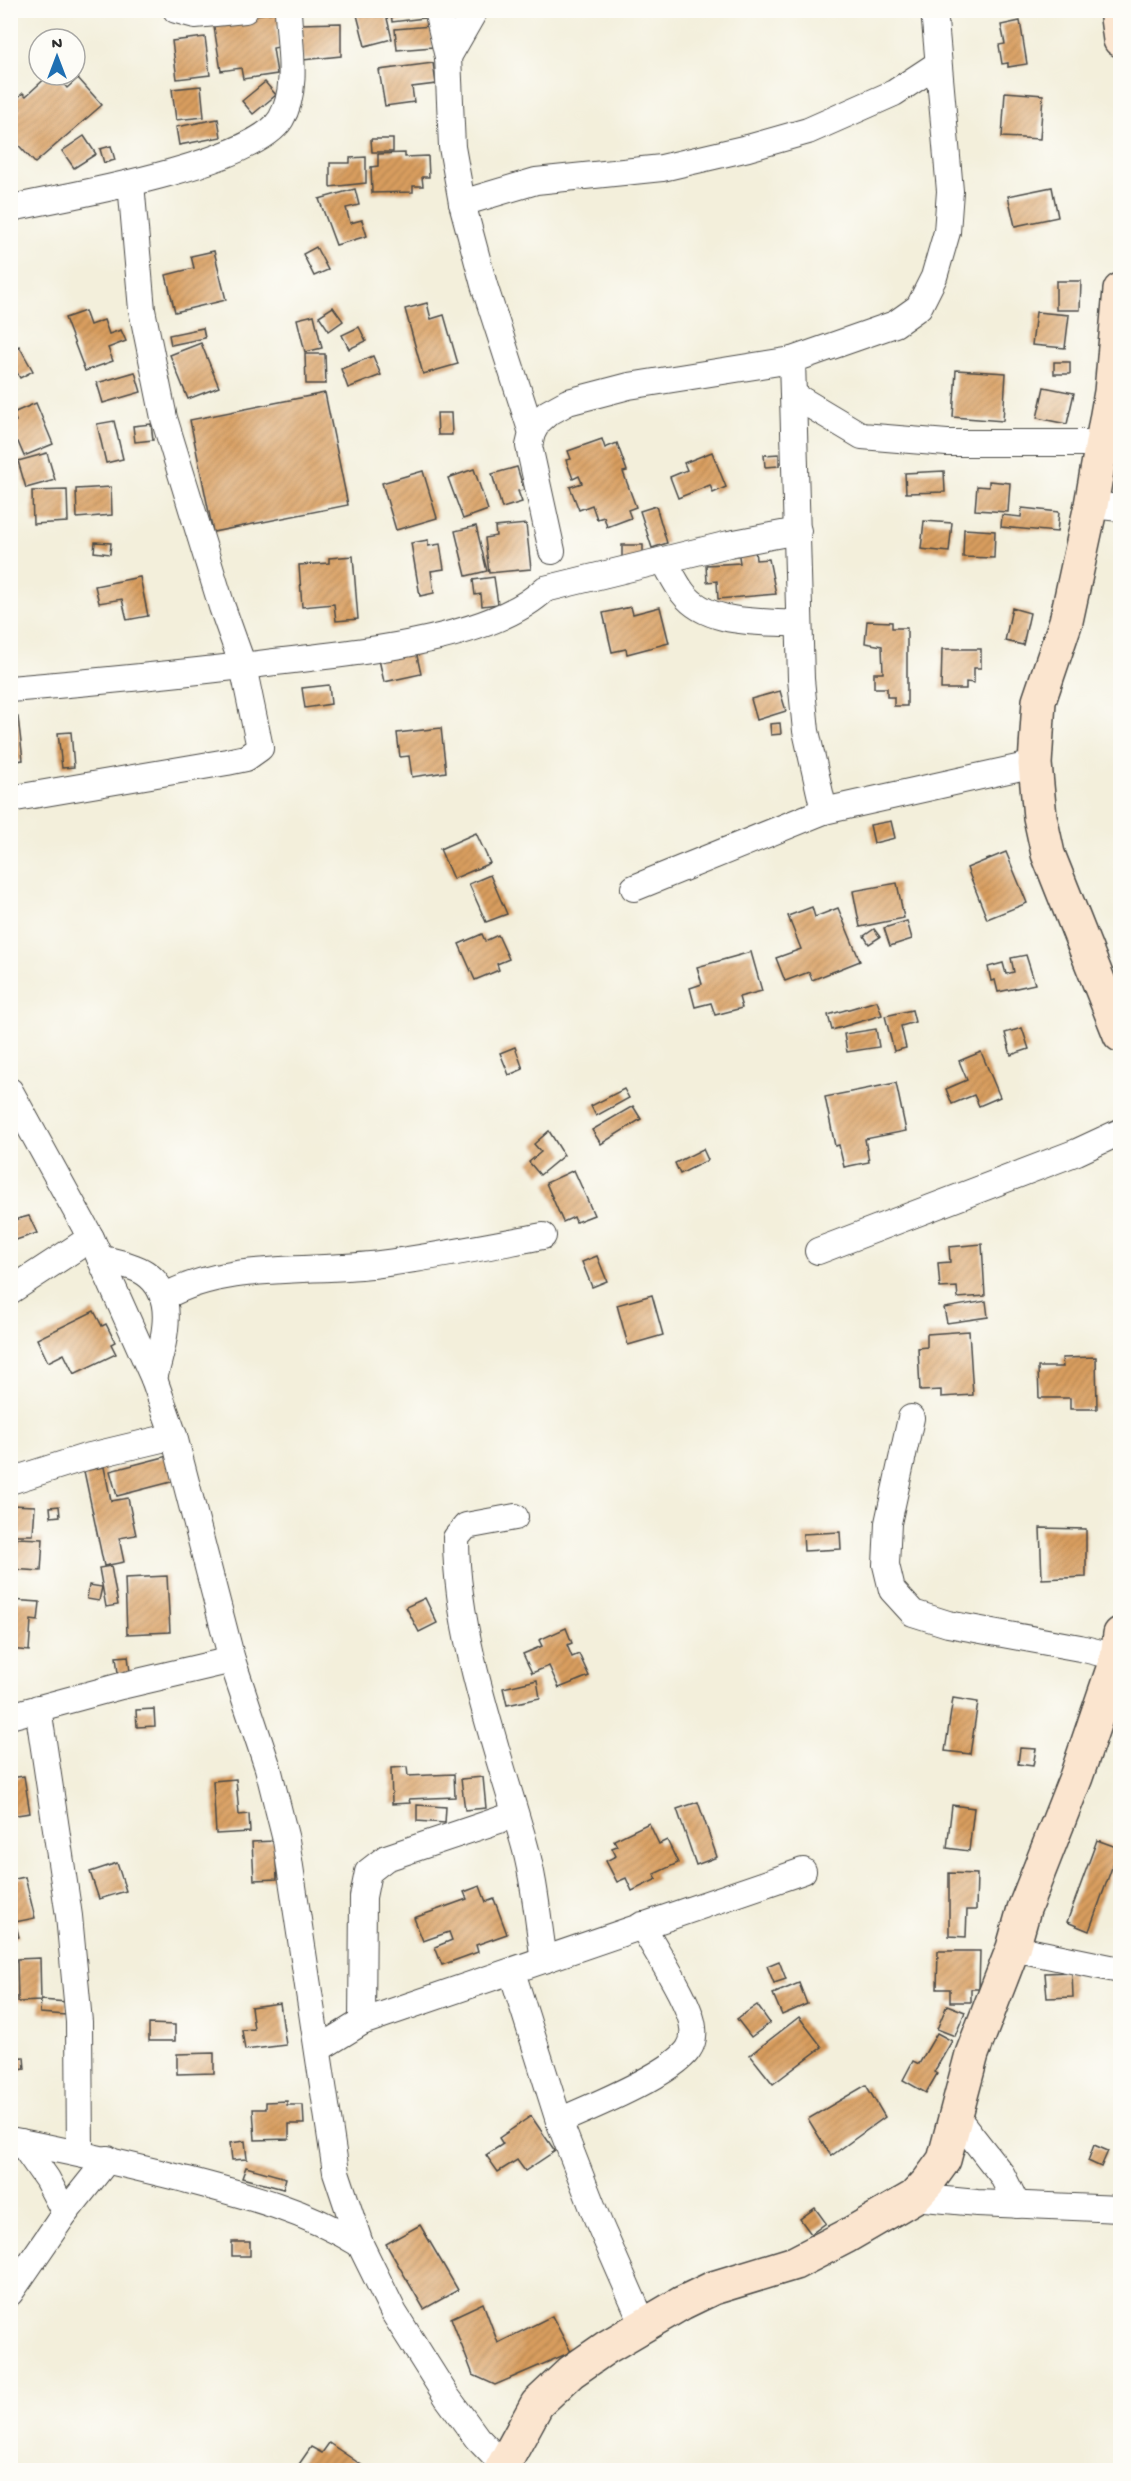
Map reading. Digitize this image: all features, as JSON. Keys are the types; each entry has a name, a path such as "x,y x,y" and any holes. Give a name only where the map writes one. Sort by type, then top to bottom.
{"street":[{"path":"176,10 195,15 245,10"},
{"path":"10,208 169,175 233,150 258,137 280,120 289,90 288,10"},
{"path":"437,10 448,57 452,147 462,203 484,285 532,433"},
{"path":"448,57 475,10"},
{"path":"552,550 529,446 532,433 548,413 568,402 629,386 792,360 895,324 919,307 929,287 947,232 950,191 934,10"},
{"path":"1116,10 1120,40"},
{"path":"462,203 536,181 662,168 768,142 808,130 894,93 938,64"},
{"path":"10,799 246,758 260,748 243,666 222,607 165,418 142,310 131,183"},
{"path":"1120,290 1116,394 1102,443 1106,506 1039,701 1035,764 1040,817 1048,854 1120,1035"},
{"path":"792,360 795,396 799,624 806,731 824,812"},
{"path":"795,396 862,436 947,443 1102,443"},
{"path":"10,689 361,652 459,632 529,604 545,589 798,531"},
{"path":"664,561 684,595 709,614 746,621 799,624"},
{"path":"634,888 824,812 1035,764"},
{"path":"10,1091 96,1248 154,1379 174,1436 232,1660 268,1768 286,1840 336,2172 360,2244 394,2313 447,2397 502,2468 537,2404 572,2372 607,2347 682,2303 713,2288 795,2263 914,2197 944,2160 972,2054 1012,1948 1024,1909 1076,1777 1119,1646 1080,1648 948,1624 913,1613 892,1590 886,1565 888,1523 911,1418"},
{"path":"818,1251 1077,1152 1120,1132"},
{"path":"164,1297 180,1288 219,1276 379,1264 543,1236"},
{"path":"10,1291 96,1248"},
{"path":"96,1248 144,1272 164,1297 166,1313 154,1379"},
{"path":"10,1480 87,1457 174,1436"},
{"path":"515,1517 466,1526 456,1538 456,1565 464,1615 514,1815 525,1845 544,1960"},
{"path":"10,1716 232,1660"},
{"path":"38,1708 67,1905 78,2010 80,2153"},
{"path":"362,2022 363,1897 368,1872 386,1858 514,1815"},
{"path":"318,2049 362,2022 803,1871"},
{"path":"559,2121 619,2094 658,2072 690,2048 693,2038 692,2018 642,1925"},
{"path":"1012,1948 1120,1970"},
{"path":"512,1972 559,2121 598,2221 644,2326"},
{"path":"955,2115 1002,2175 1017,2205"},
{"path":"16,2141 108,2159 297,2211 326,2223 360,2244"},
{"path":"16,2141 47,2179 64,2213"},
{"path":"10,2293 64,2213 108,2159"},
{"path":"914,2197 1017,2205 1120,2209"}],"building":[{"path":"385,10 392,39 365,46 356,11"},
{"path":"391,10 423,10 424,18 392,22"},
{"path":"282,11 284,23 276,25 279,47 273,48 277,74 243,79 241,68 221,71 213,21"},
{"path":"1020,21 1027,64 1008,67 1008,63 1002,64 999,45 1005,44 1001,25"},
{"path":"341,23 341,56 303,60 300,24"},
{"path":"431,26 433,47 397,50 395,29"},
{"path":"205,37 210,75 177,79 172,41"},
{"path":"433,63 436,84 412,87 414,102 385,106 379,70"},
{"path":"265,82 276,95 253,114 242,101"},
{"path":"201,86 204,117 176,120 172,89"},
{"path":"36,87 86,87 102,105 35,163 10,136 10,117 20,109 14,101 23,93 26,96"},
{"path":"1005,92 1043,95 1040,139 1002,137"},
{"path":"218,119 221,137 179,145 176,127"},
{"path":"84,136 96,154 74,168 62,151"},
{"path":"371,139 393,139 393,152 372,152"},
{"path":"111,146 115,160 104,163 100,149"},
{"path":"405,153 405,157 428,156 429,177 422,177 423,186 413,186 413,192 372,193 371,167 378,166 378,154"},
{"path":"366,157 366,183 330,187 330,163 350,163 350,158"},
{"path":"1052,187 1058,217 1015,226 1008,196"},
{"path":"355,189 359,205 346,208 350,223 362,220 367,236 336,245 319,199"},
{"path":"316,247 328,270 314,276 303,254"},
{"path":"214,251 226,300 175,312 166,275 194,268 191,256"},
{"path":"1056,281 1081,281 1080,310 1056,310"},
{"path":"427,303 431,319 444,315 458,364 423,374 405,309"},
{"path":"333,307 343,321 329,331 319,316"},
{"path":"85,311 90,325 104,320 109,334 121,330 126,341 108,348 113,361 85,371 65,318"},
{"path":"1036,312 1069,315 1065,348 1032,345"},
{"path":"314,315 322,348 305,352 297,319"},
{"path":"359,327 366,341 349,349 342,335"},
{"path":"203,328 205,338 171,345 169,335"},
{"path":"201,343 219,387 188,399 170,355"},
{"path":"19,346 33,371 20,378 10,361 10,351"},
{"path":"305,354 325,354 326,384 306,384"},
{"path":"373,356 381,375 348,388 341,369"},
{"path":"1054,362 1070,362 1070,374 1054,374"},
{"path":"956,370 1006,373 1003,421 953,417"},
{"path":"135,372 141,392 103,403 97,383"},
{"path":"1044,387 1074,393 1067,424 1037,418"},
{"path":"325,393 348,505 213,532 190,420"},
{"path":"36,403 53,444 24,456 18,442 10,445 10,423 16,421 13,413"},
{"path":"437,413 451,413 452,435 438,435"},
{"path":"114,421 123,459 106,463 97,424"},
{"path":"151,424 153,440 135,442 133,426"},
{"path":"602,439 605,448 617,443 627,471 623,472 636,507 628,510 631,518 607,527 604,517 597,519 592,505 579,510 570,487 582,483 579,476 573,479 566,460 571,459 568,451"},
{"path":"712,452 726,487 713,493 710,485 678,498 670,477 687,470 684,463"},
{"path":"47,453 55,480 26,488 18,461"},
{"path":"779,454 779,466 765,467 764,455"},
{"path":"517,467 524,490 518,491 522,502 502,508 492,474"},
{"path":"474,469 488,510 463,519 448,478"},
{"path":"423,471 437,518 396,530 382,483"},
{"path":"944,471 945,492 906,493 905,473"},
{"path":"989,481 1010,483 1008,512 975,510 977,486 989,487"},
{"path":"111,487 112,515 77,518 76,489"},
{"path":"67,490 68,522 33,524 32,491"},
{"path":"656,506 667,543 652,548 640,511"},
{"path":"1022,508 1059,512 1057,532 1001,527 1002,515 1021,517"},
{"path":"924,521 952,523 949,552 921,549"},
{"path":"526,524 531,569 489,573 485,538 496,536 495,527"},
{"path":"476,526 487,571 466,576 455,531"},
{"path":"964,529 995,531 994,558 963,557"},
{"path":"428,540 428,546 440,544 444,569 431,571 434,593 420,596 411,543"},
{"path":"95,542 111,543 110,554 94,552"},
{"path":"622,545 643,545 643,562 622,562"},
{"path":"755,549 756,560 769,559 776,594 718,599 717,581 707,582 706,565 740,563 738,550"},
{"path":"353,556 358,619 336,621 334,604 302,607 299,565 329,563 329,558"},
{"path":"140,577 148,616 127,620 122,599 99,603 95,586"},
{"path":"494,577 498,604 482,606 481,594 475,595 473,580"},
{"path":"631,607 633,614 660,607 669,643 627,654 626,649 612,652 603,613"},
{"path":"1012,608 1030,613 1023,645 1005,641"},
{"path":"867,621 892,622 892,628 907,628 907,706 894,706 894,697 887,697 887,688 874,688 874,673 883,673 882,646 865,643"},
{"path":"415,647 421,674 384,682 378,655"},
{"path":"942,649 981,649 981,668 974,668 974,683 966,682 966,689 941,689"},
{"path":"329,685 331,704 305,708 302,688"},
{"path":"780,691 786,711 757,720 751,699"},
{"path":"18,717 23,760 10,762 10,718"},
{"path":"780,723 781,734 771,735 770,724"},
{"path":"441,728 446,772 412,777 409,756 400,757 397,733"},
{"path":"71,732 74,767 62,768 58,733"},
{"path":"891,821 895,838 874,843 870,825"},
{"path":"476,833 490,863 453,879 440,849"},
{"path":"1006,852 1027,903 987,919 967,868"},
{"path":"490,875 507,914 486,922 469,884"},
{"path":"897,883 904,918 860,927 853,891"},
{"path":"812,907 815,917 838,908 860,961 812,980 809,972 785,981 776,958 801,949 788,916"},
{"path":"907,921 912,939 890,946 884,928"},
{"path":"874,929 880,937 869,944 864,936"},
{"path":"482,934 485,941 498,935 509,959 497,964 499,970 475,980 459,944"},
{"path":"751,952 762,991 739,997 742,1008 715,1015 711,1003 695,1007 690,988 702,984 697,967"},
{"path":"1026,955 1035,984 998,992 995,980 991,981 988,967 1003,963 1006,974 1014,972 1011,958"},
{"path":"877,1001 882,1015 832,1030 828,1015"},
{"path":"912,1010 915,1022 901,1026 906,1048 894,1051 885,1016"},
{"path":"1022,1028 1029,1049 1011,1055 1005,1033"},
{"path":"876,1029 879,1047 847,1052 844,1034"},
{"path":"515,1047 523,1069 509,1075 500,1053"},
{"path":"981,1052 1000,1097 979,1106 974,1095 952,1104 946,1089 967,1080 959,1061"},
{"path":"896,1083 906,1131 865,1139 869,1162 844,1167 839,1145 835,1146 825,1097"},
{"path":"624,1089 629,1098 596,1116 591,1106"},
{"path":"633,1106 641,1119 601,1144 592,1130"},
{"path":"549,1131 564,1155 540,1175 529,1162 541,1152 534,1144"},
{"path":"703,1149 708,1160 680,1174 675,1163"},
{"path":"574,1170 594,1215 576,1222 574,1217 563,1222 546,1183"},
{"path":"29,1216 37,1233 10,1242 10,1221"},
{"path":"982,1244 985,1296 958,1298 957,1287 940,1288 938,1263 950,1262 949,1247"},
{"path":"597,1256 607,1281 592,1287 582,1262"},
{"path":"652,1295 663,1335 628,1345 617,1305"},
{"path":"986,1301 988,1317 947,1323 944,1308"},
{"path":"94,1311 102,1326 106,1324 115,1342 111,1344 116,1354 74,1374 64,1354 48,1362 37,1339"},
{"path":"969,1331 973,1395 941,1397 941,1390 920,1391 918,1348 927,1347 927,1334"},
{"path":"1096,1357 1097,1409 1070,1409 1070,1398 1039,1398 1038,1367 1063,1367 1062,1358"},
{"path":"168,1456 175,1481 117,1496 110,1471"},
{"path":"104,1467 111,1501 128,1498 136,1535 119,1538 124,1562 104,1566 84,1471"},
{"path":"10,1505 35,1506 33,1535 10,1535"},
{"path":"59,1506 60,1516 51,1517 50,1507"},
{"path":"1040,1528 1086,1529 1086,1577 1042,1579"},
{"path":"840,1532 841,1549 804,1551 803,1534"},
{"path":"16,1538 43,1539 41,1571 10,1569 10,1554 15,1554"},
{"path":"111,1566 118,1605 106,1607 99,1568"},
{"path":"167,1576 170,1632 127,1634 125,1578"},
{"path":"89,1585 102,1587 99,1601 87,1599"},
{"path":"425,1598 437,1623 419,1632 406,1607"},
{"path":"10,1600 40,1602 38,1621 31,1620 29,1651 10,1649"},
{"path":"566,1628 572,1643 567,1645 572,1657 579,1654 589,1676 559,1688 549,1666 532,1673 523,1654 542,1646 539,1640"},
{"path":"128,1656 130,1672 118,1673 116,1657"},
{"path":"537,1680 540,1698 507,1705 503,1688"},
{"path":"953,1698 978,1702 970,1754 945,1751"},
{"path":"154,1709 155,1726 137,1727 136,1710"},
{"path":"1020,1748 1036,1749 1033,1766 1018,1764"},
{"path":"407,1767 408,1776 454,1774 455,1797 409,1799 410,1803 392,1804 391,1768"},
{"path":"24,1776 30,1813 10,1816 10,1778"},
{"path":"483,1777 486,1808 465,1810 461,1779"},
{"path":"236,1779 239,1815 249,1814 250,1832 216,1834 213,1781"},
{"path":"698,1802 717,1857 696,1865 677,1809"},
{"path":"417,1805 446,1807 445,1823 417,1821"},
{"path":"952,1805 974,1808 969,1851 947,1848"},
{"path":"649,1823 659,1844 667,1840 678,1863 654,1874 657,1879 632,1891 626,1878 617,1882 606,1861 616,1856 612,1848 617,1846 614,1840"},
{"path":"1097,1840 1119,1848 1089,1931 1067,1922"},
{"path":"275,1841 277,1879 254,1880 252,1842"},
{"path":"117,1863 126,1891 99,1899 90,1872"},
{"path":"949,1873 977,1874 976,1910 967,1910 966,1937 949,1936"},
{"path":"25,1877 35,1918 15,1922 19,1937 10,1939 10,1880"},
{"path":"480,1886 486,1902 494,1899 507,1934 476,1945 478,1952 442,1965 435,1947 452,1940 449,1932 423,1941 414,1918 467,1899 464,1892"},
{"path":"938,1951 980,1951 979,1989 971,1989 971,2002 950,2002 950,1989 937,1989"},
{"path":"40,1958 41,2001 18,2002 17,1959"},
{"path":"779,1961 786,1979 774,1983 767,1966"},
{"path":"1072,1972 1073,1997 1047,1998 1045,1973"},
{"path":"799,1983 807,2004 782,2015 773,1994"},
{"path":"41,2000 67,2002 66,2015 40,2013"},
{"path":"280,2003 286,2045 245,2050 242,2030 254,2029 251,2007"},
{"path":"757,2005 770,2023 751,2037 737,2019"},
{"path":"947,2005 965,2012 955,2036 937,2029"},
{"path":"799,2017 822,2047 773,2084 750,2055"},
{"path":"149,2024 175,2025 175,2041 149,2041"},
{"path":"937,2033 952,2041 934,2072 937,2074 926,2093 903,2080 913,2061 919,2064"},
{"path":"214,2053 214,2073 177,2074 177,2054"},
{"path":"24,2057 25,2069 10,2071 10,2058"},
{"path":"866,2085 885,2117 831,2156 808,2119"},
{"path":"287,2101 287,2105 303,2105 304,2124 289,2124 289,2139 255,2140 253,2109 266,2109 266,2102"},
{"path":"531,2116 555,2151 525,2171 517,2160 498,2172 486,2155 503,2144 499,2138"},
{"path":"245,2141 247,2159 232,2160 230,2143"},
{"path":"1094,2145 1108,2151 1101,2167 1088,2161"},
{"path":"246,2167 286,2178 283,2189 242,2178"},
{"path":"815,2208 826,2223 811,2234 800,2219"},
{"path":"420,2225 458,2290 424,2309 386,2244"},
{"path":"232,2242 250,2242 250,2256 232,2256"},
{"path":"483,2303 498,2343 552,2316 571,2352 495,2385 473,2375 451,2318"},
{"path":"329,2443 366,2468 364,2470 295,2470 311,2447 322,2453"}]}
